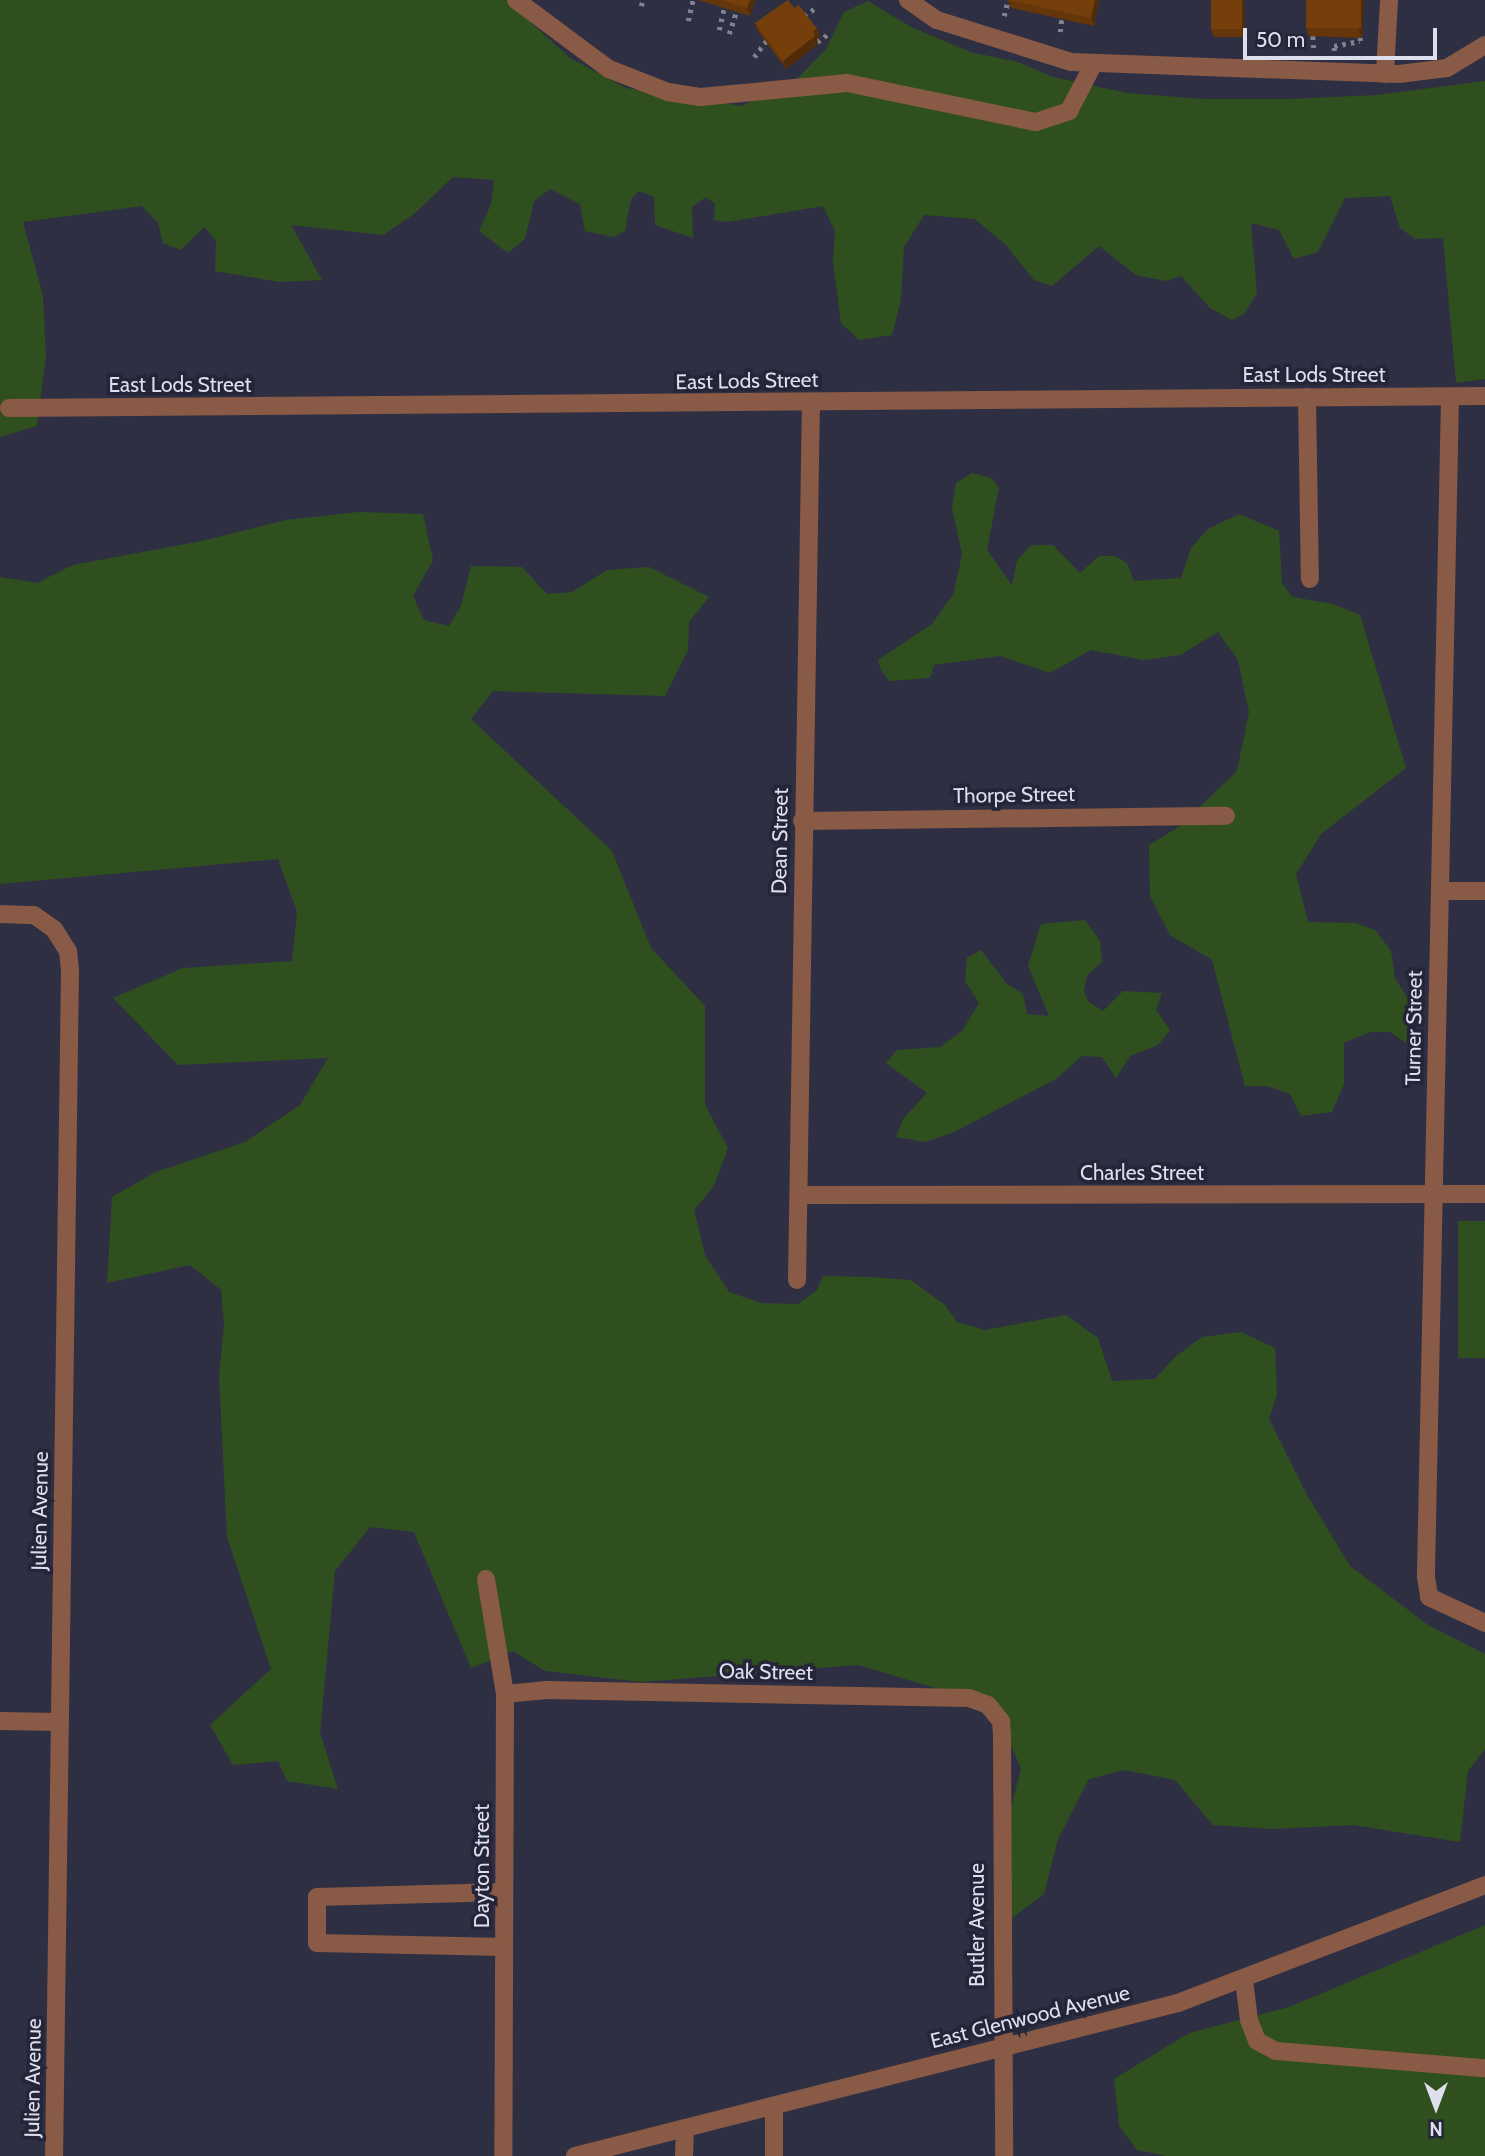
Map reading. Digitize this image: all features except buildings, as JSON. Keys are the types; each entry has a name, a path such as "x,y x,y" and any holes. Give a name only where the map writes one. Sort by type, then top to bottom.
{"street":[{"path":"516,0 609,69 668,92 700,97 847,83 1036,122 1069,111 1094,63"},
{"path":"908,0 937,20 1071,62 1385,74 1447,68 1485,46"},
{"path":"1385,74 1389,0"},
{"name":"East Lods Street","path":"9,408 811,404 1485,396"},
{"path":"1307,397 1310,579"},
{"name":"Turner Street","path":"1450,397 1441,891 1432,1195 1427,1592 1429,1597 1485,1623"},
{"name":"Dean Street","path":"797,1280 811,404"},
{"name":"Thorpe Street","path":"803,821 1226,816"},
{"path":"1441,891 1485,891"},
{"name":"Julien Avenue","path":"0,914 34,915 54,929 69,960 54,2156"},
{"name":"Charles Street","path":"800,1195 1485,1194"},
{"name":"Dayton Street","path":"486,1578 505,1694 503,2156"},
{"name":"Oak Street","path":"505,1694 547,1690 969,1698 997,1714 1002,1736"},
{"path":"0,1721 60,1722"},
{"name":"Butler Avenue","path":"1002,1736 1000,2050 1004,2156"},
{"name":"East Glenwood Avenue","path":"575,2156 1178,2003 1244,1980 1485,1885"},
{"path":"504,1892 317,1897 317,1943 504,1947"},
{"path":"1244,1980 1249,2020 1257,2041 1276,2051 1485,2068"},
{"path":"774,2106 774,2156"},
{"path":"684,2156 685,2128"}],"path":[{"path":"688,21 693,0"},
{"path":"1004,16 1008,0"},
{"path":"719,30 724,9"},
{"path":"804,16 814,9"},
{"path":"1059,32 1063,11"},
{"path":"729,34 736,12"},
{"path":"817,42 831,32"},
{"path":"1313,36 1314,55"},
{"path":"1334,55 1334,46 1360,41 1360,36"},
{"path":"754,57 766,41"}],"green space":[{"path":"0,0 506,0 570,58 626,88 742,106 799,77 826,49 844,12 868,1 909,26 970,52 1018,62 1053,77 1127,93 1203,99 1291,99 1377,95 1485,81 1485,379 1456,383 1443,238 1415,239 1400,228 1390,196 1345,198 1318,252 1294,259 1279,230 1251,223 1257,293 1244,314 1232,320 1210,308 1181,276 1166,281 1136,275 1099,246 1052,286 1034,280 1005,244 975,219 924,215 904,247 901,300 892,335 859,340 841,323 833,262 835,231 823,206 727,222 714,220 715,204 706,197 692,207 693,238 655,225 654,197 639,191 631,199 625,231 613,237 585,231 580,204 550,189 534,201 525,239 508,253 479,231 491,204 494,180 453,177 414,214 383,235 291,225 322,280 280,282 215,271 216,241 204,227 181,250 163,243 158,223 142,206 23,222 43,296 46,356 37,426 0,437"},
{"path":"972,473 991,478 999,487 987,550 1012,585 1017,561 1031,545 1053,545 1080,573 1099,556 1115,556 1127,563 1134,581 1181,578 1191,548 1208,529 1239,514 1279,531 1282,583 1292,597 1333,604 1360,615 1406,768 1321,834 1296,874 1308,922 1356,923 1376,931 1391,951 1395,978 1417,1013 1413,1048 1390,1032 1370,1032 1344,1043 1344,1084 1332,1112 1301,1116 1290,1094 1267,1086 1245,1086 1212,960 1170,935 1150,896 1149,845 1180,826 1237,771 1249,712 1238,660 1218,632 1180,655 1144,660 1091,650 1050,673 1000,656 934,665 930,678 889,681 881,670 878,660 932,624 954,593 962,554 952,508 956,483"},
{"path":"359,512 423,514 433,560 413,596 424,620 449,626 461,606 471,566 522,567 547,594 572,592 607,570 649,567 709,597 689,622 688,650 665,696 493,691 471,719 612,851 651,948 705,1006 705,1105 728,1148 714,1186 694,1210 705,1255 729,1292 761,1303 798,1304 817,1290 823,1276 870,1277 911,1280 945,1305 957,1322 985,1330 1066,1315 1098,1338 1112,1381 1155,1379 1175,1357 1202,1337 1241,1332 1275,1348 1277,1394 1269,1419 1307,1495 1350,1566 1428,1625 1485,1654 1485,1749 1468,1771 1460,1842 1353,1825 1273,1829 1213,1825 1175,1780 1125,1770 1089,1779 1058,1839 1044,1894 1008,1921 1009,1815 1021,1769 1001,1721 969,1698 858,1665 641,1682 545,1671 513,1651 471,1668 414,1532 370,1527 335,1571 320,1733 338,1789 287,1781 278,1761 233,1765 210,1725 271,1669 227,1537 219,1376 224,1325 221,1290 190,1265 107,1283 112,1197 156,1172 245,1142 300,1105 328,1058 178,1065 113,998 183,968 292,961 297,912 278,859 0,884 0,577 37,583 73,565 202,541 286,520"},
{"path":"1085,920 1100,941 1102,962 1087,975 1084,991 1088,1001 1103,1011 1123,991 1162,993 1156,1010 1170,1030 1158,1045 1130,1056 1116,1078 1102,1057 1082,1056 1056,1079 952,1133 925,1142 896,1137 903,1119 927,1093 886,1063 897,1050 940,1047 962,1031 979,1003 965,981 967,958 981,950 1007,984 1023,994 1027,1014 1049,1016 1028,966 1041,924"},
{"path":"1458,1221 1485,1221 1485,1358 1458,1358"},
{"path":"1485,1925 1485,2156 1166,2156 1137,2150 1119,2126 1114,2079 1189,2033 1289,2007"}]}
